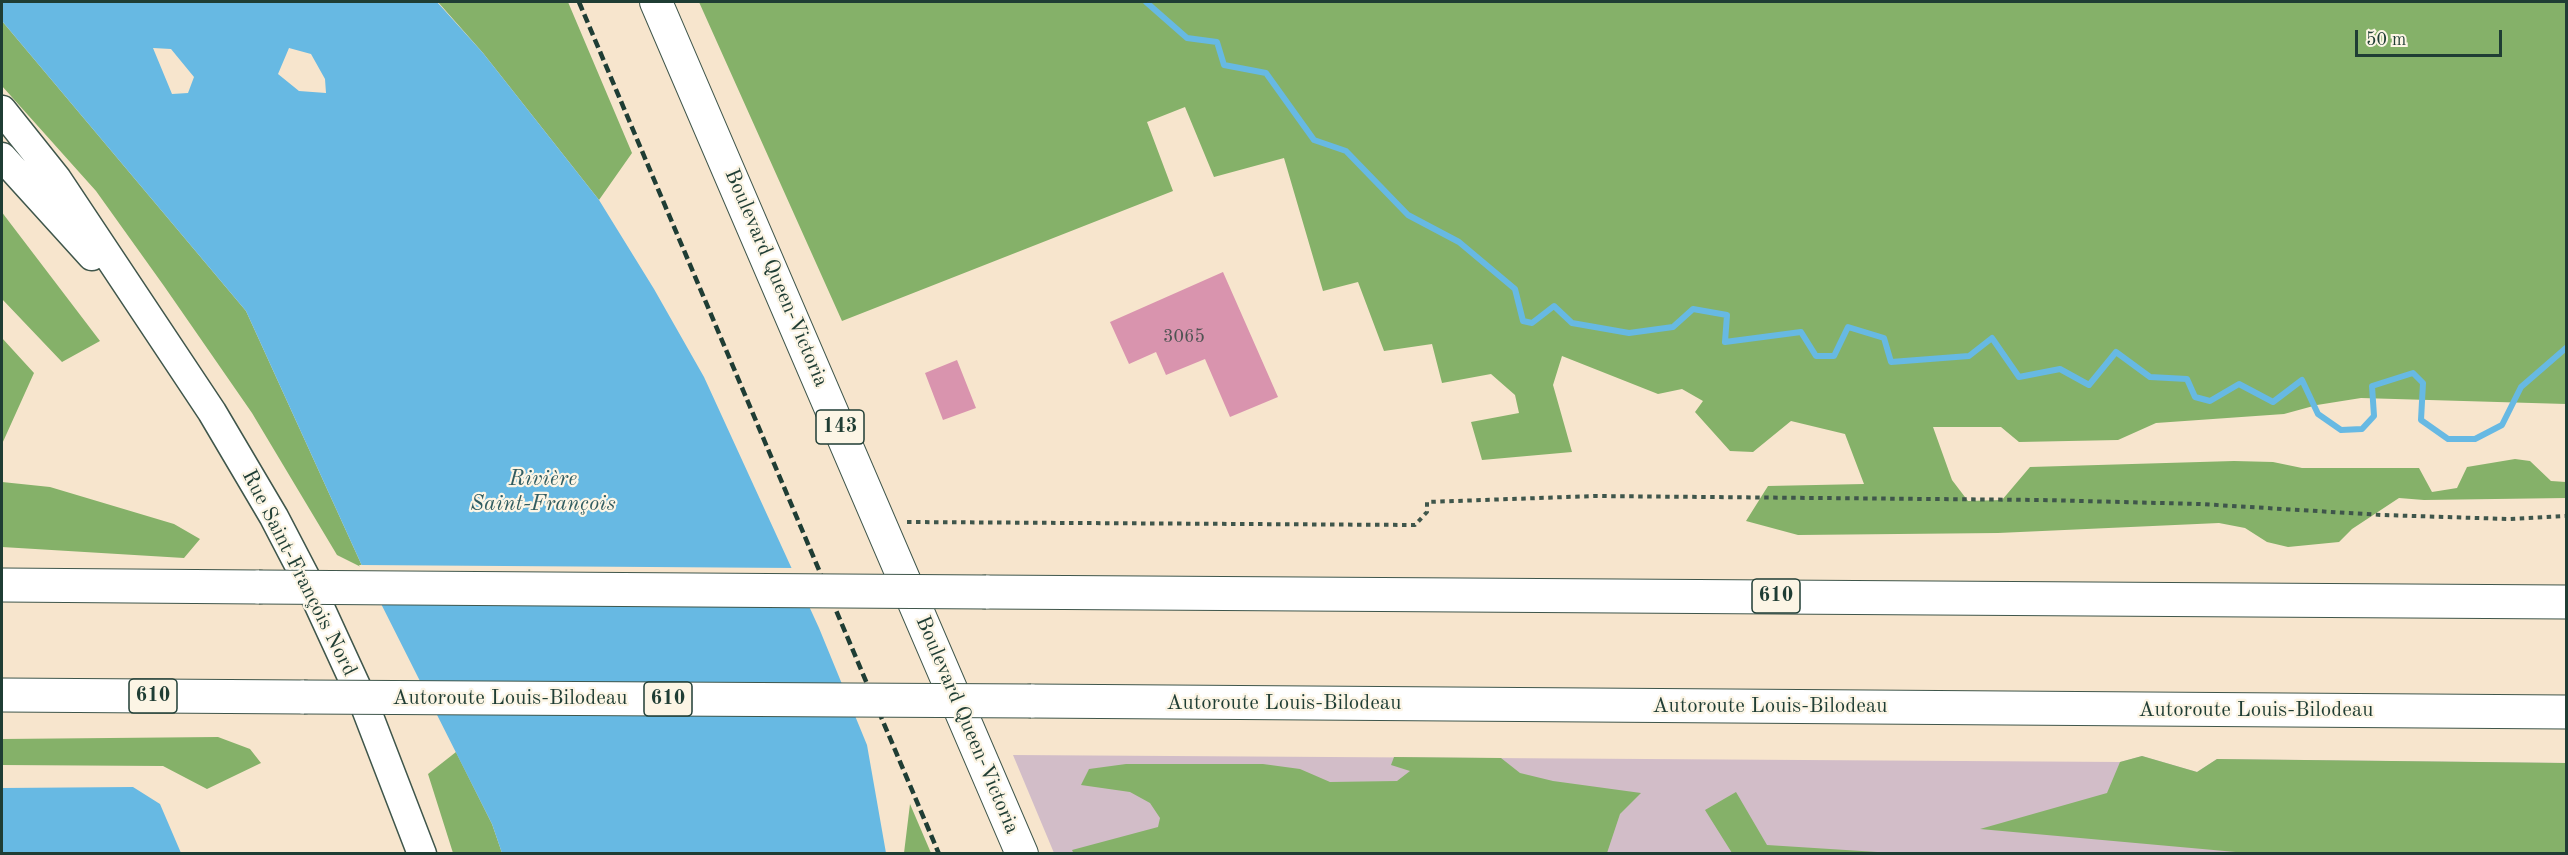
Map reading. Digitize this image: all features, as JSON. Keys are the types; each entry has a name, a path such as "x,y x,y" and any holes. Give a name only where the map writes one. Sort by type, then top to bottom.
{"highway":[{"name":"610","path":"2,585 2566,602"},
{"name":"Autoroute Louis-Bilodeau","path":"2,695 2566,712"}],"main road":[{"name":"Boulevard Queen-Victoria","path":"656,2 1022,854"}],"street":[{"name":"Rue Saint-François Nord","path":"2,111 57,178 224,430 288,543 363,701 422,854"},
{"name":"Rue Saint-François Nord","path":"2,157 143,310"}],"path":[{"path":"881,522 1415,525 1427,512 1427,502 1595,496 2042,500 2199,504 2382,516 2509,519 2566,516"}],"shaded area":[{"path":"1013,755 2120,762 2142,756 2197,772 2217,759 2566,763 2566,853 1054,853"}],"green space":[{"path":"438,2 568,2 632,153 599,200 483,53"},
{"path":"699,2 2566,2 2566,404 2361,398 2317,405 2284,414 2156,423 2118,440 2019,442 2001,427 1933,427 1952,480 1968,501 2002,500 2030,467 2234,461 2273,462 2302,468 2419,468 2432,492 2457,488 2467,467 2515,459 2530,461 2551,481 2566,482 2566,498 2424,500 2399,498 2352,529 2339,542 2288,547 2267,542 2245,528 2219,523 1998,533 1798,535 1746,521 1768,486 1864,484 1845,434 1791,421 1753,452 1730,451 1695,412 1703,401 1682,389 1658,394 1562,356 1553,385 1572,452 1482,460 1471,422 1519,413 1515,395 1491,374 1442,383 1432,344 1384,351 1358,282 1323,291 1284,158 1214,177 1185,107 1147,122 1173,191 842,321"},
{"path":"2,21 246,311 363,568 337,555 252,413 164,286 96,191 2,86"},
{"path":"2,212 100,341 62,362 2,299"},
{"path":"2,338 34,373 2,444"},
{"path":"2,482 50,487 174,524 200,539 184,558 2,547"},
{"path":"218,737 250,749 261,763 207,789 163,766 2,765 2,739"},
{"path":"456,752 492,824 502,853 453,853 428,774"},
{"path":"2142,756 2197,772 2217,759 2566,763 2566,853 2258,854 1980,829 2107,793 2120,762"},
{"path":"1394,757 1501,758 1520,773 1553,781 1641,793 1620,814 1607,853 1074,854 1072,850 1158,827 1160,818 1150,803 1130,792 1081,785 1089,769 1126,764 1263,764 1300,769 1330,782 1397,781 1410,771 1391,765"},
{"path":"1736,792 1767,845 1893,853 1732,853 1705,810"},
{"path":"910,804 931,853 904,853"}],"water":[{"name":"Rivière Saint-François","path":"2,2 437,2 483,53 599,200 654,289 704,377 819,628 867,745 886,853 502,853 492,824 363,568 246,311 2,21","holes":["153,48 171,49 194,77 188,93 172,94","289,48 311,54 325,79 326,93 299,91 278,74"]},
{"path":"133,787 160,804 181,853 2,853 2,788"}],"pier":[{"path":"359,565 795,568 813,607 378,604"}],"building":[{"path":"1223,272 1278,397 1230,417 1205,359 1166,375 1156,352 1129,364 1110,322"},
{"path":"957,360 976,408 943,420 925,373"}],"waterway":[{"path":"1146,2 1187,38 1217,42 1224,65 1266,73 1314,140 1346,151 1408,215 1459,242 1515,289 1523,321 1532,323 1554,306 1572,323 1629,333 1673,327 1693,309 1727,315 1725,342 1801,332 1816,356 1834,356 1848,327 1884,338 1891,362 1969,356 1992,338 2019,377 2060,369 2089,385 2116,352 2150,377 2187,379 2195,397 2210,401 2239,384 2273,402 2302,380 2318,414 2341,430 2362,429 2374,416 2372,386 2413,373 2423,383 2421,420 2448,439 2475,439 2502,425 2521,387 2566,348"}],"railway":[{"path":"579,2 939,854"}]}
